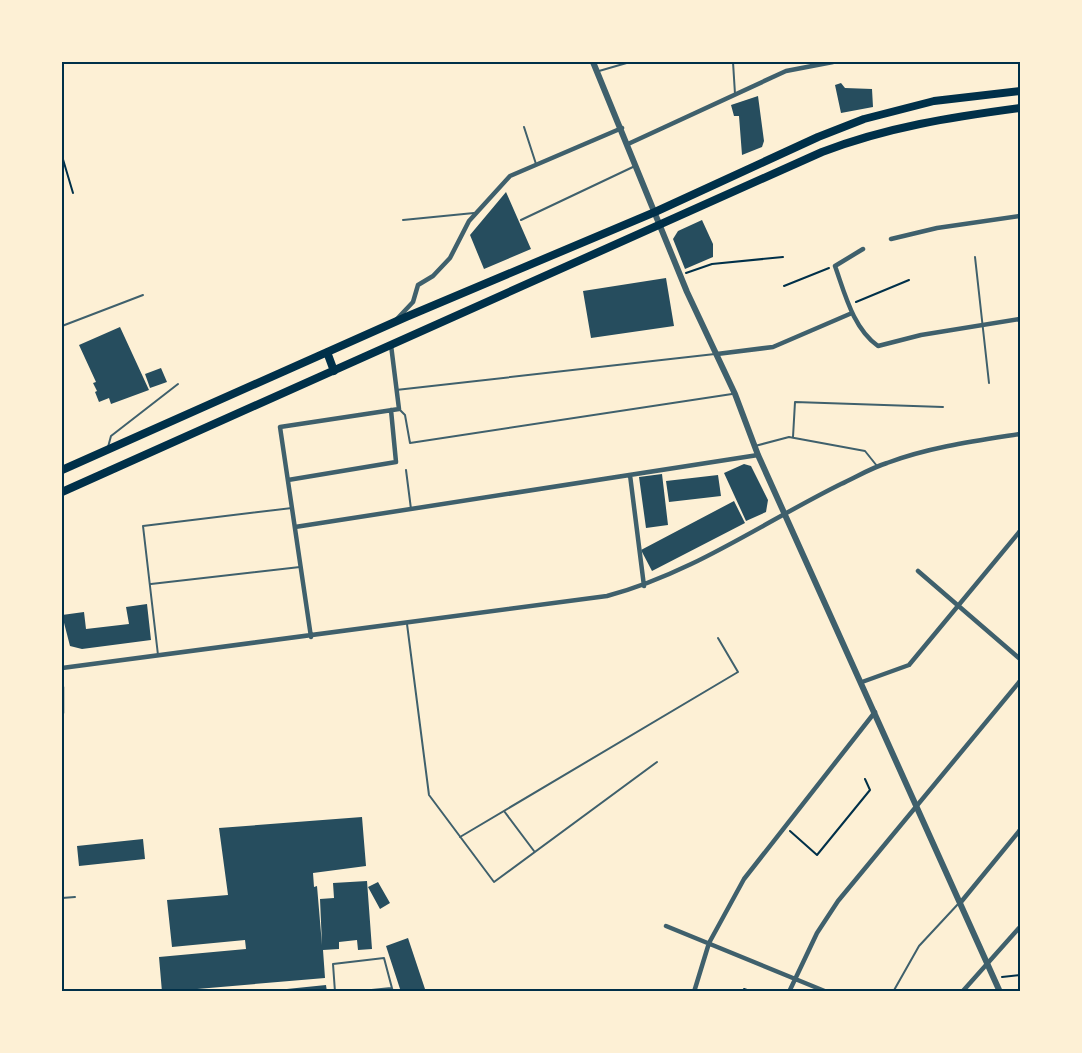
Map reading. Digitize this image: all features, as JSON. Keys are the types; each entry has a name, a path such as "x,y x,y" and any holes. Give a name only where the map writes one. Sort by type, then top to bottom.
{"main road":[{"path":"62,470 107,448 393,323 655,212 818,137 864,119 934,101 1020,90"},
{"path":"62,492 867,135 937,119 1020,108"},
{"path":"327,352 334,371"}],"street":[{"path":"593,62 622,128 680,275 735,394 758,455 786,512 1000,992"},
{"path":"628,144 786,71 833,62"},
{"path":"393,323 413,302 418,285 433,276 450,258 475,213 510,176 622,128"},
{"path":"891,239 938,228 1020,216"},
{"path":"863,249 835,266 852,313 867,338 878,346 921,335 1020,319"},
{"path":"717,354 773,346 852,313"},
{"path":"311,637 280,427 399,409 391,345"},
{"path":"288,480 396,462 391,410"},
{"path":"62,668 311,637 607,596 644,586 684,569 786,512 878,467 951,445 1020,434"},
{"path":"295,527 758,455"},
{"path":"630,475 644,586"},
{"path":"862,682 909,665 1020,531"},
{"path":"918,571 1020,659"},
{"path":"789,992 817,933 838,901 1020,681"},
{"path":"62,687 62,713"},
{"path":"694,992 709,943 744,879 784,825 875,712"},
{"path":"961,902 1020,830"},
{"path":"666,926 827,992"},
{"path":"962,992 1020,927"}],"lane":[{"path":"597,72 630,62"},
{"path":"733,62 735,94"},
{"path":"524,127 536,164"},
{"path":"521,220 637,166"},
{"path":"403,220 475,213"},
{"path":"975,257 989,383"},
{"path":"62,326 143,295"},
{"path":"396,390 717,354"},
{"path":"107,448 111,436 178,384"},
{"path":"399,409 405,415 410,443 735,394"},
{"path":"793,437 795,402 943,406"},
{"path":"755,446 793,437 865,451 878,467"},
{"path":"406,470 412,510"},
{"path":"158,655 143,526 292,508"},
{"path":"151,584 301,567"},
{"path":"407,624 429,795 494,882 657,762"},
{"path":"460,837 738,672 718,638"},
{"path":"504,811 534,852"},
{"path":"62,898 75,897"},
{"path":"893,992 919,946 961,902"},
{"path":"334,992 333,964 384,958 393,990 352,992"}],"path":[{"path":"62,156 74,193"},
{"path":"680,275 712,264 783,257"},
{"path":"784,286 835,266"},
{"path":"849,304 909,280"},
{"path":"784,825 817,855 870,790 865,779"},
{"path":"993,978 1020,975"},
{"path":"742,992 744,989 753,992"}],"building":[{"path":"841,83 845,88 872,89 873,107 841,113 835,85"},
{"path":"758,96 764,141 762,147 742,155 739,116 734,116 731,105"},
{"path":"506,192 531,249 484,269 470,235"},
{"path":"702,220 713,244 713,257 685,269 673,239 678,231"},
{"path":"666,278 674,326 591,338 583,291"},
{"path":"120,327 149,390 111,404 109,398 99,402 93,383 96,382 79,345"},
{"path":"161,368 167,382 150,388 145,374"},
{"path":"744,464 751,466 768,500 766,512 746,521 724,473"},
{"path":"662,474 668,525 646,528 639,477"},
{"path":"718,475 721,496 669,502 666,481"},
{"path":"734,501 745,523 652,571 641,550"},
{"path":"147,604 151,640 82,649 70,646 62,615 84,612 86,629 129,624 126,607"},
{"path":"362,817 366,866 313,873 314,887 317,886 322,945 320,899 334,898 333,883 367,881 372,949 358,950 357,940 339,942 339,949 323,950 325,978 162,992 159,957 246,949 245,940 172,947 167,900 228,895 219,828"},
{"path":"143,839 145,859 79,866 77,846"},
{"path":"378,882 390,903 380,909 368,887"},
{"path":"408,938 426,992 401,992 386,946"},
{"path":"326,985 327,992 277,992 277,990"}]}
